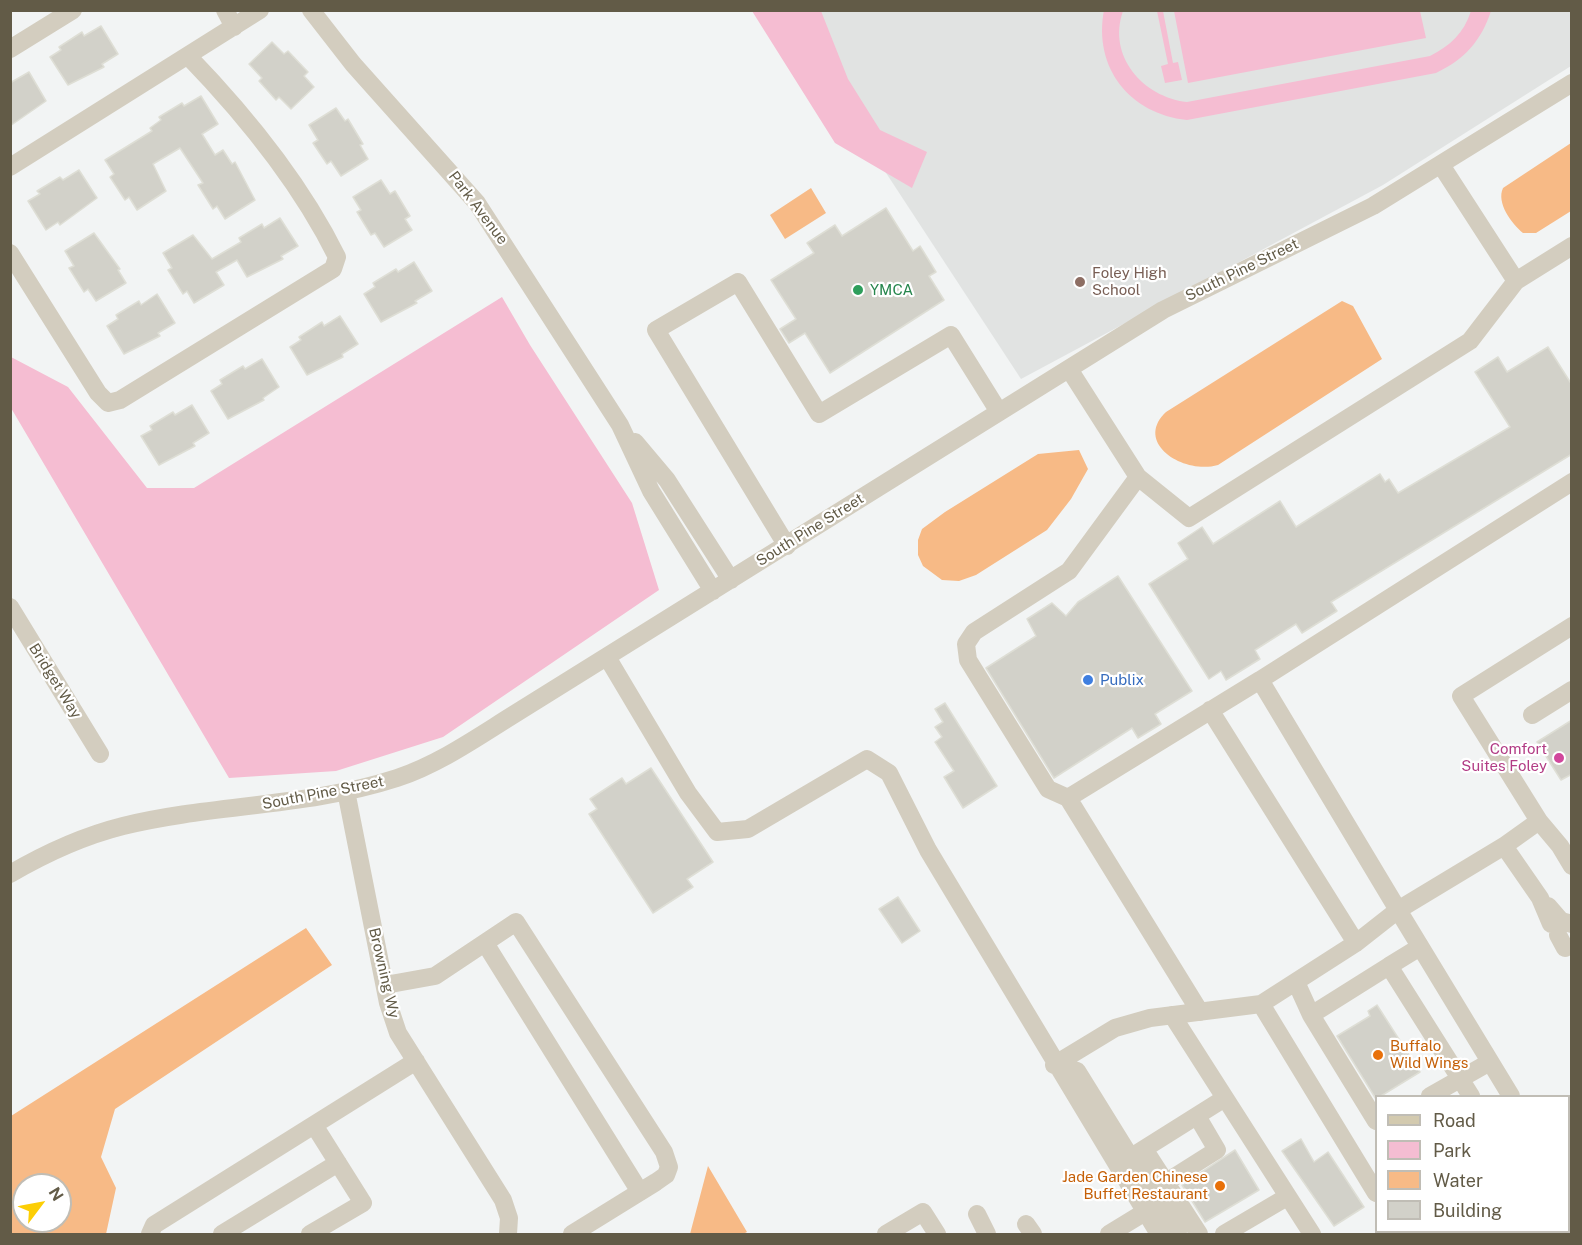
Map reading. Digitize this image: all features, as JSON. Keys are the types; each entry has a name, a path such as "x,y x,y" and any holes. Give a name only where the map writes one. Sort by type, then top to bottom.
{"street":[{"path":"10,49 73,10"},
{"path":"225,10 234,27"},
{"path":"10,167 260,10"},
{"name":"Park Avenue","path":"311,10 353,64 477,203 620,425 651,491 713,591"},
{"path":"10,253 98,393 108,403 129,395 333,269 337,257 305,202 237,106 188,56"},
{"name":"South Pine Street","path":"10,874 44,854 124,826 346,791 397,778 449,755 1163,310 1373,206 1572,84"},
{"path":"1442,165 1516,281"},
{"path":"1069,369 1138,477 1189,518 1470,341 1516,281 1572,246"},
{"path":"787,546 656,330 738,282 819,414 951,336 999,411"},
{"name":"Park Avenue","path":"620,425 668,480 731,580"},
{"path":"1138,477 1069,571 974,632 966,644 968,660 1048,789 1068,798 1200,1012"},
{"path":"1068,798 1572,483"},
{"name":"Bridget Way","path":"10,607 100,754"},
{"path":"1572,626 1461,696 1539,821 1560,846 1572,866"},
{"path":"607,657 688,793 717,832 748,829 867,759 889,773 928,850 1054,1065 1130,1158 1159,1234"},
{"path":"1260,680 1510,1095"},
{"path":"1532,715 1572,690"},
{"path":"1210,711 1356,943"},
{"name":"Browning Wy","path":"346,791 385,986 398,1033 503,1200 509,1218 508,1234"},
{"path":"1054,1065 1115,1028 1172,1015 1262,1004 1356,943 1398,910 1504,846 1539,821"},
{"path":"1504,846 1541,902 1551,908 1561,921 1561,933"},
{"path":"385,986 435,976 516,922 664,1152 669,1167 666,1175 572,1234"},
{"path":"485,943 640,1192"},
{"path":"1311,1015 1420,947"},
{"path":"1389,966 1470,1095"},
{"path":"1296,982 1311,1015 1375,1118"},
{"path":"1262,1004 1375,1190"},
{"path":"1172,1015 1309,1233"},
{"path":"150,1234 154,1225 416,1061"},
{"path":"1432,1095 1490,1062"},
{"path":"1130,1158 1225,1098"},
{"path":"1109,1234 1147,1201 1217,1150 1197,1116"},
{"path":"310,1234 363,1203 314,1125"},
{"path":"1088,1141 1178,1234"},
{"path":"1130,1158 1147,1201 1145,1234"},
{"path":"222,1234 338,1163"},
{"path":"1570,1187 1572,1194"},
{"path":"1224,1234 1287,1197"},
{"path":"1147,1201 1199,1234"},
{"path":"886,1234 923,1212 937,1234"},
{"path":"977,1214 987,1234"}],"shaded area":[{"name":"Foley High School","path":"780,11 1571,11 1571,66 1383,185 1021,379"}],"green space":[{"path":"1104,10 1123,11 1119,28 1120,44 1132,72 1156,92 1187,102 1430,56 1455,38 1471,11 1491,11 1471,48 1455,62 1436,73 1187,120 1167,116 1148,108 1133,98 1120,84 1110,69 1104,51 1102,31"},
{"path":"752,11 821,11 848,79 880,130 927,152 912,188 835,143"},
{"path":"1157,11 1163,11 1173,63 1178,62 1182,80 1165,83 1161,66 1168,64"},
{"path":"1174,11 1420,11 1426,38 1188,83"},
{"path":"502,297 530,345 632,503 659,590 443,737 336,771 229,778 11,408 11,357 68,387 147,488 194,488"}],"water":[{"path":"1571,143 1571,211 1536,233 1523,233 1510,219 1503,206 1501,194 1503,188"},
{"path":"811,188 826,213 785,239 770,215"},
{"path":"1342,301 1353,306 1382,359 1218,465 1205,467 1178,461 1159,445 1155,435 1157,424 1166,412"},
{"path":"1079,450 1088,469 1071,499 1047,530 976,575 959,581 942,580 923,566 918,555 918,540 922,529 1038,454"},
{"path":"306,928 332,965 115,1109 101,1157 116,1188 106,1234 11,1234 11,1116"},
{"path":"708,1166 747,1232 743,1234 690,1234"}],"building":[{"path":"101,26 118,54 102,64 104,67 68,85 50,57 61,50 59,47 82,32 84,36"},
{"path":"272,42 284,54 288,51 308,72 304,76 314,87 291,109 279,97 276,100 259,81 262,78 249,64"},
{"path":"29,72 46,101 10,126 10,83"},
{"path":"201,96 218,124 202,134 215,155 223,150 232,164 235,162 255,200 225,219 217,206 213,209 198,185 203,183 180,148 153,164 166,191 137,210 129,197 125,200 110,177 114,174 105,160 152,131 150,128 161,120 159,117 182,103 184,106"},
{"path":"336,108 345,121 348,119 363,144 360,145 368,159 341,176 331,161 327,164 313,143 318,140 309,125"},
{"path":"79,170 97,198 60,225 58,222 46,230 28,201 40,194 37,191 60,177 63,180"},
{"path":"381,180 390,194 395,191 410,216 405,219 412,230 384,247 375,233 371,235 357,212 361,210 353,197"},
{"name":"YMCA","path":"886,208 913,251 920,246 936,272 929,276 944,300 830,373 805,333 789,343 780,329 796,319 771,280 814,253 807,243 835,225 842,236"},
{"path":"280,218 298,246 281,256 283,259 247,277 237,260 216,272 224,285 194,303 187,291 183,294 168,270 172,268 163,253 193,235 212,259 241,242 239,238 262,224 264,228"},
{"path":"94,233 120,269 118,270 126,283 96,301 88,289 84,292 69,268 74,266 65,251"},
{"path":"414,262 432,291 415,301 417,303 381,322 364,294 375,287 373,283 396,269 398,272"},
{"path":"157,294 175,323 158,333 160,336 124,354 107,326 118,319 116,315 139,301 141,305"},
{"path":"340,316 358,344 342,354 343,357 307,375 290,347 301,340 299,337 322,322 324,326"},
{"path":"1548,347 1572,385 1572,454 1331,602 1337,611 1302,633 1296,624 1255,650 1260,659 1226,680 1221,671 1209,679 1149,584 1188,559 1178,543 1202,527 1213,544 1280,501 1296,527 1380,474 1385,482 1389,479 1398,493 1510,427 1475,372 1498,357 1507,372"},
{"path":"262,359 279,387 263,398 264,400 228,419 211,391 222,384 220,380 243,366 245,369"},
{"path":"192,405 209,433 193,443 195,446 159,465 141,436 152,430 150,426 173,412 175,415"},
{"name":"Publix","path":"1118,576 1192,691 1155,714 1161,724 1138,738 1132,728 1054,778 986,668 1036,636 1027,619 1052,603 1066,616 1078,602"},
{"path":"945,703 997,786 963,808 944,777 954,771 935,742 942,737 935,727 943,722 935,709"},
{"name":"Comfort Suites Foley","path":"1572,720 1572,774 1561,780 1537,742"},
{"path":"651,768 713,862 687,879 693,887 653,913 589,814 597,809 590,799 622,778 626,784"},
{"path":"898,897 920,931 902,943 879,909"},
{"name":"Buffalo Wild Wings","path":"1377,1005 1420,1072 1383,1095 1375,1095 1375,1097 1337,1036 1370,1016 1368,1011"},
{"path":"1301,1139 1314,1162 1328,1152 1364,1207 1334,1226 1282,1151"},
{"name":"Jade Garden Chinese Buffet Restaurant","path":"1235,1150 1259,1190 1205,1222 1182,1185"}],"place":[{"name":"Foley High School","path":"1080,282"},
{"name":"YMCA","path":"858,290"},
{"name":"Publix","path":"1088,680"},
{"name":"Comfort Suites Foley","path":"1559,758"},
{"name":"Buffalo Wild Wings","path":"1378,1055"},
{"name":"Jade Garden Chinese Buffet Restaurant","path":"1220,1186"}]}
